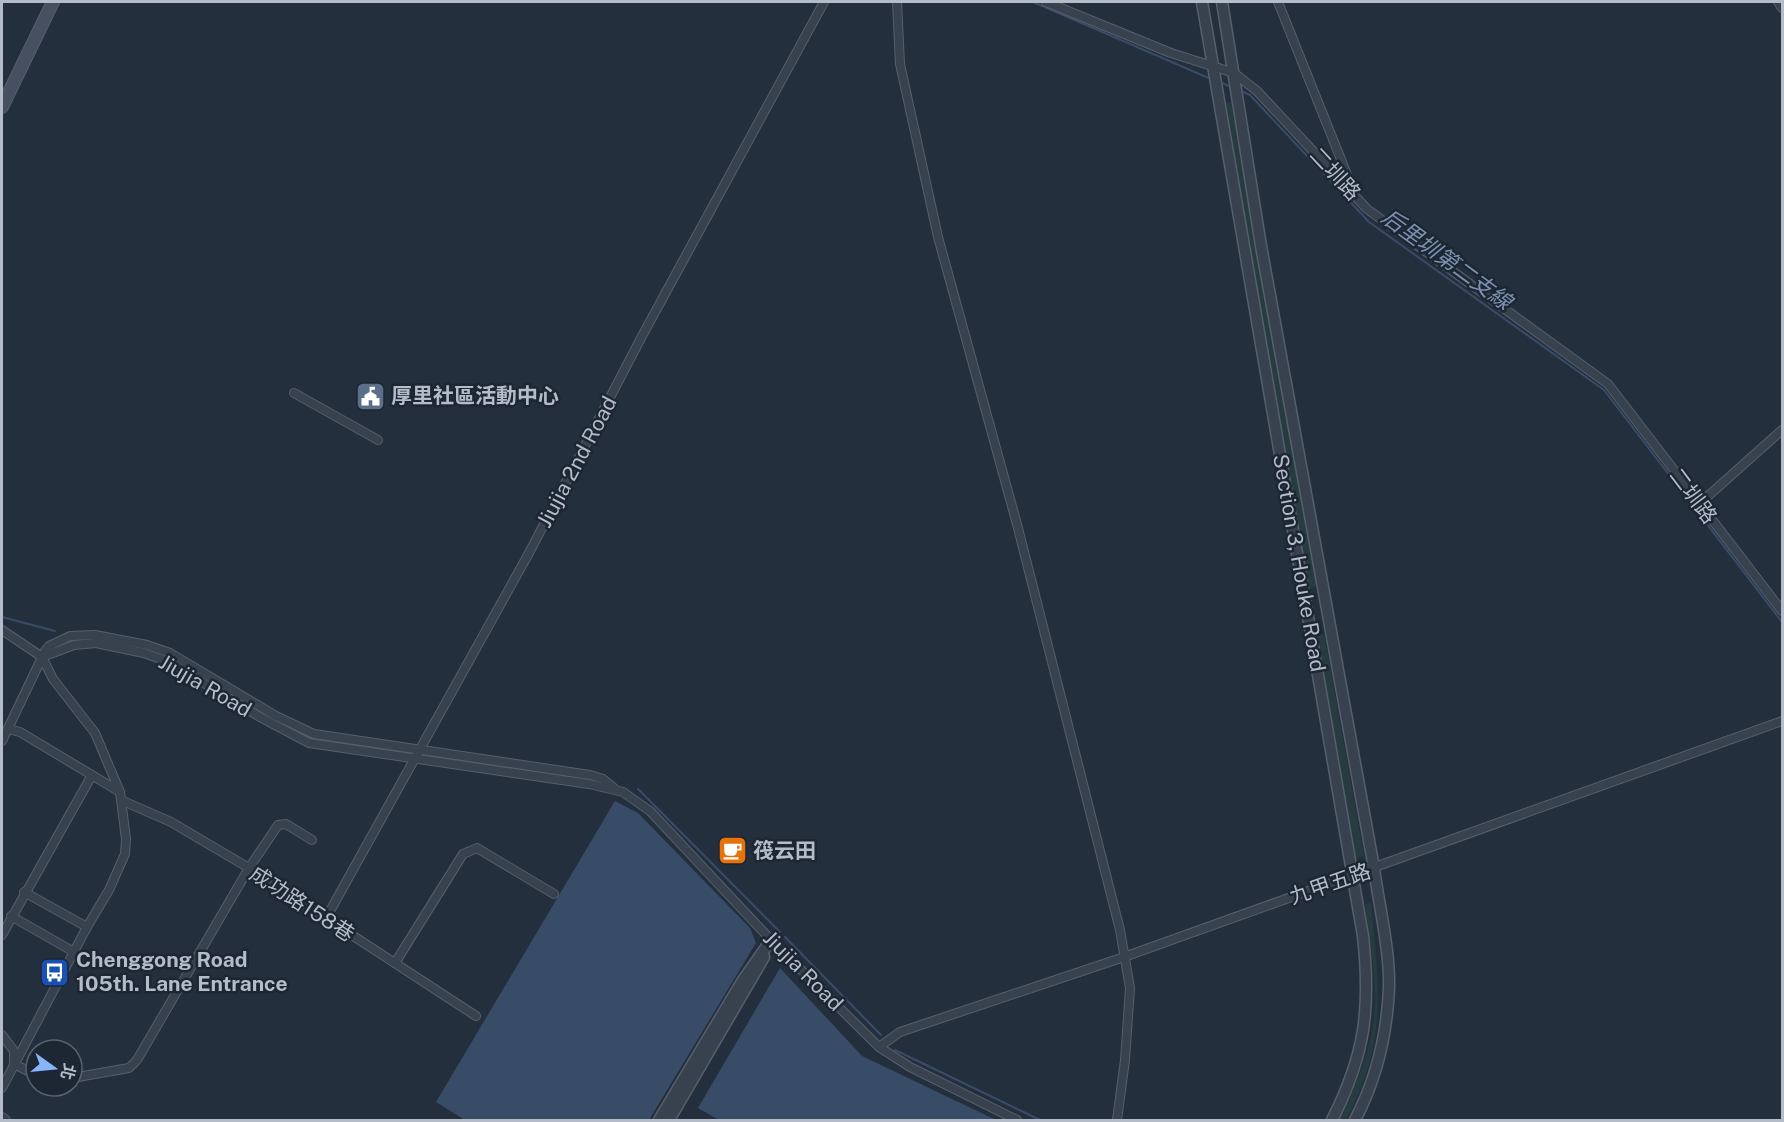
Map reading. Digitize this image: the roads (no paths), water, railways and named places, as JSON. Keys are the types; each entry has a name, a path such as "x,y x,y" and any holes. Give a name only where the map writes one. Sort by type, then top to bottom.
{"main road":[{"path":"2,107 53,2"}],"street":[{"name":"Jiujia 2nd Road","path":"325,920 529,553 641,338 824,2"},
{"path":"897,2 900,64 938,237 1018,528 1108,879 1124,957 1130,988 1125,1060 1117,1120"},
{"name":"二圳路","path":"1047,2 1171,53 1234,73 1257,92 1350,192 1391,229 1602,380 1782,609"},
{"name":"Section 3, Houke Road","path":"1202,2 1352,875 1368,981 1364,1033 1349,1086 1332,1120"},
{"name":"Section 3, Houke Road","path":"1222,2 1261,246 1374,868 1389,986 1384,1038 1368,1095 1355,1120"},
{"path":"1278,2 1346,172 1350,192"},
{"path":"1778,2 1782,8"},
{"path":"294,393 378,440"},
{"path":"1700,504 1782,430"},
{"path":"2,630 42,657 53,679 94,733 121,796 125,854 110,890 87,927 2,1088"},
{"name":"Jiujia Road","path":"42,657 74,645 96,643 144,653 169,662 260,717 309,742 416,755 614,789 650,811 771,940 879,1047 910,1067 1017,1120"},
{"path":"2,741 42,657"},
{"name":"九甲五路","path":"879,1047 900,1032 1124,957 1782,721"},
{"name":"成功路158巷","path":"8,729 20,732 92,775 121,796 171,822 249,868 325,920 476,1016"},
{"path":"2,935 24,892 92,775"},
{"path":"84,1076 129,1068 137,1060 249,868 278,825 286,824 312,840"},
{"path":"395,963 464,854 477,848 554,894"},
{"path":"24,892 87,927"},
{"path":"11,916 74,952"},
{"path":"659,1120 743,980 771,940"},
{"path":"669,1120 759,969 771,940"},
{"path":"2,1035 14,1051 14,1064"},
{"path":"14,1064 24,1069"},
{"path":"2,1117 6,1120"}],"water":[{"path":"615,801 638,813 750,928 756,943 649,1120 465,1120 436,1102"},
{"path":"780,968 862,1056 996,1120 719,1120 698,1108"}],"waterway":[{"name":"后里圳第二支線","path":"1033,2 1211,79"},
{"name":"后里圳第二支線","path":"1220,82 1231,87"},
{"name":"后里圳第二支線","path":"1239,90 1250,95 1369,222 1604,390 1782,622"},
{"path":"2,617 55,631"},
{"path":"154,652 165,656"},
{"path":"216,685 227,692"},
{"path":"261,712 277,721"},
{"path":"303,735 317,740"},
{"path":"468,762 527,771"},
{"path":"638,789 780,932"},
{"path":"785,937 881,1035"},
{"path":"895,1050 1040,1120"}],"place":[{"name":"厚里社區活動中心","path":"370,396"},
{"name":"筏云田","path":"732,851"},
{"name":"Chenggong Road 105th. Lane Entrance","path":"55,972"}]}
